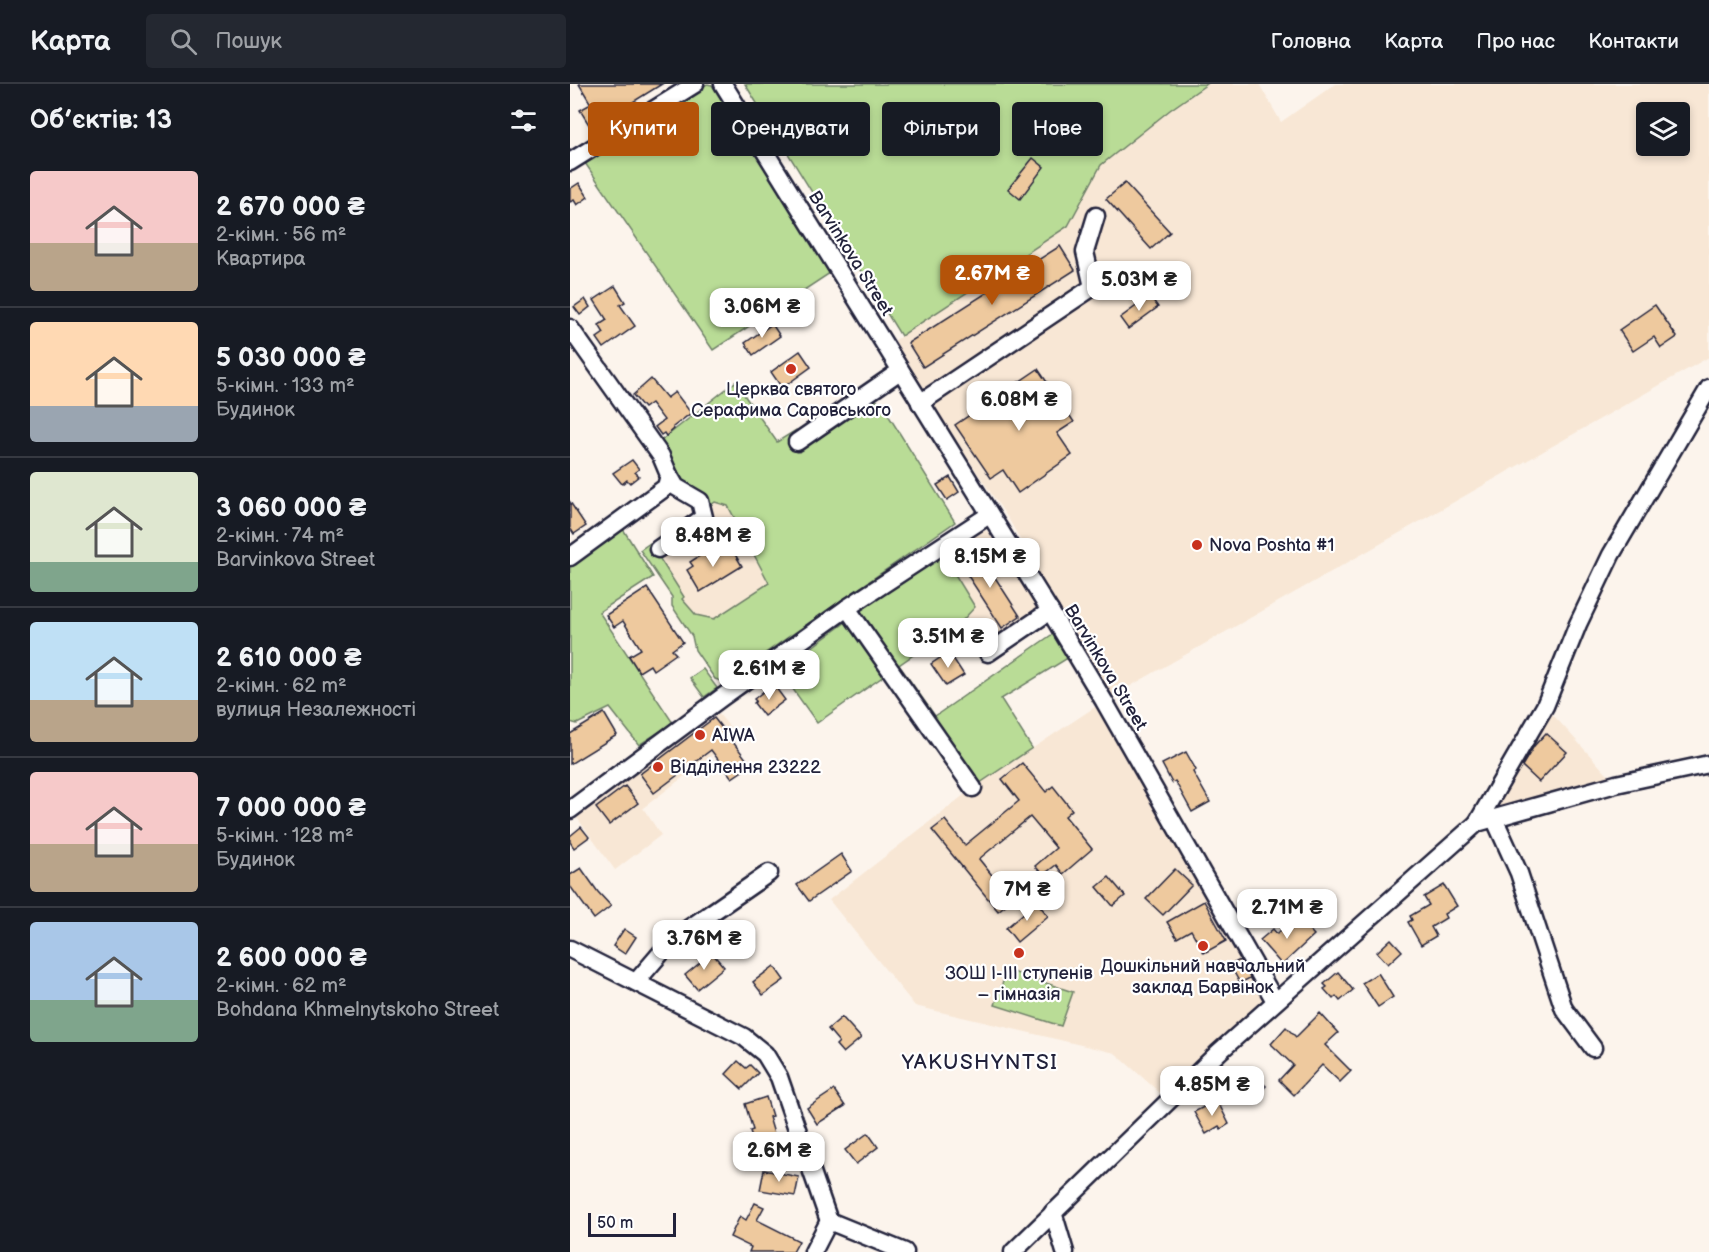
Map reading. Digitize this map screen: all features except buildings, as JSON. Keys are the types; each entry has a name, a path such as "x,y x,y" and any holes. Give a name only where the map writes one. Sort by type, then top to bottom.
{"street":[{"path":"570,162 695,84"},
{"name":"Barvinkova Street","path":"723,84 1050,611 1275,1001"},
{"path":"920,403 1093,287 1085,252 1096,216"},
{"path":"570,328 661,456 676,487 700,501 704,517 658,549"},
{"path":"797,442 900,371"},
{"path":"1014,1252 1168,1100 1275,1001 1477,823 1545,706 1578,624 1611,555 1709,388"},
{"path":"570,557 666,487 669,475"},
{"path":"570,810 847,608 989,515"},
{"path":"847,608 973,788"},
{"path":"988,652 1050,611"},
{"path":"1477,823 1616,784 1709,764"},
{"path":"1494,818 1519,873 1564,1009 1593,1048"},
{"path":"636,982 672,940 769,873"},
{"path":"570,949 744,1036 765,1053 779,1077 829,1221 813,1252"},
{"path":"1053,1212 1065,1252"},
{"path":"829,1221 905,1252"}],"shaded area":[{"path":"1207,84 1259,84 1281,122 1335,84 1709,84 1709,357 1104,701 1011,523 928,399 894,341 1068,226 1101,165 1170,110"},
{"path":"715,502 728,506 770,583 714,619 696,615 682,599 648,547"},
{"path":"979,529 997,538 1040,605 1027,619 981,649 962,621 975,606 942,553"},
{"name":"ЗОШ І-ІІІ ступенів – гімназія","path":"1104,701 1275,1001 1168,1100 1115,1053 915,1006 829,900 973,788"},
{"path":"1545,706 1616,784 1477,823"},
{"path":"719,714 737,736 643,808 661,835 615,870 575,815"}],"green space":[{"path":"707,84 712,85 723,102 711,102 711,156 757,156 830,273 713,350 585,163 596,156 699,156 699,102 679,102"},
{"path":"745,84 1207,84 1170,110 1101,165 1068,226 901,336 790,156 870,156 870,102 756,102"},
{"path":"735,382 777,442 796,430 818,439 871,400 877,401 882,405 955,522 738,672 721,681 715,679 695,650 692,636 672,606 672,597 640,550 650,543 684,597 682,599 696,615 714,619 769,583 728,506 715,502 711,505 682,484 658,443"},
{"path":"623,529 653,577 599,612 673,723 639,745 610,708 577,724 570,722 570,566"},
{"path":"942,553 975,607 962,621 899,665 935,716 1057,631 1071,656 1001,699 1032,748 977,785 855,614 858,608"},
{"path":"846,622 852,625 884,672 881,678 817,723 780,671"},
{"path":"703,669 717,688 704,697 690,678"},
{"path":"1007,970 1073,992 1061,1026 995,1005"}],"place":[{"name":"Церква святого Серафима Саровського","path":"791,369"},
{"name":"Nova Poshta #1","path":"1197,545"},
{"name":"AIWA","path":"700,735"},
{"name":"Відділення 23222","path":"658,767"},
{"name":"Дошкільний навчальний заклад Барвінок","path":"1203,946"},
{"name":"ЗОШ І-ІІІ ступенів – гімназія","path":"1019,953"}],"district":[{"name":"YAKUSHYNTSI","path":"980,1062"}]}
